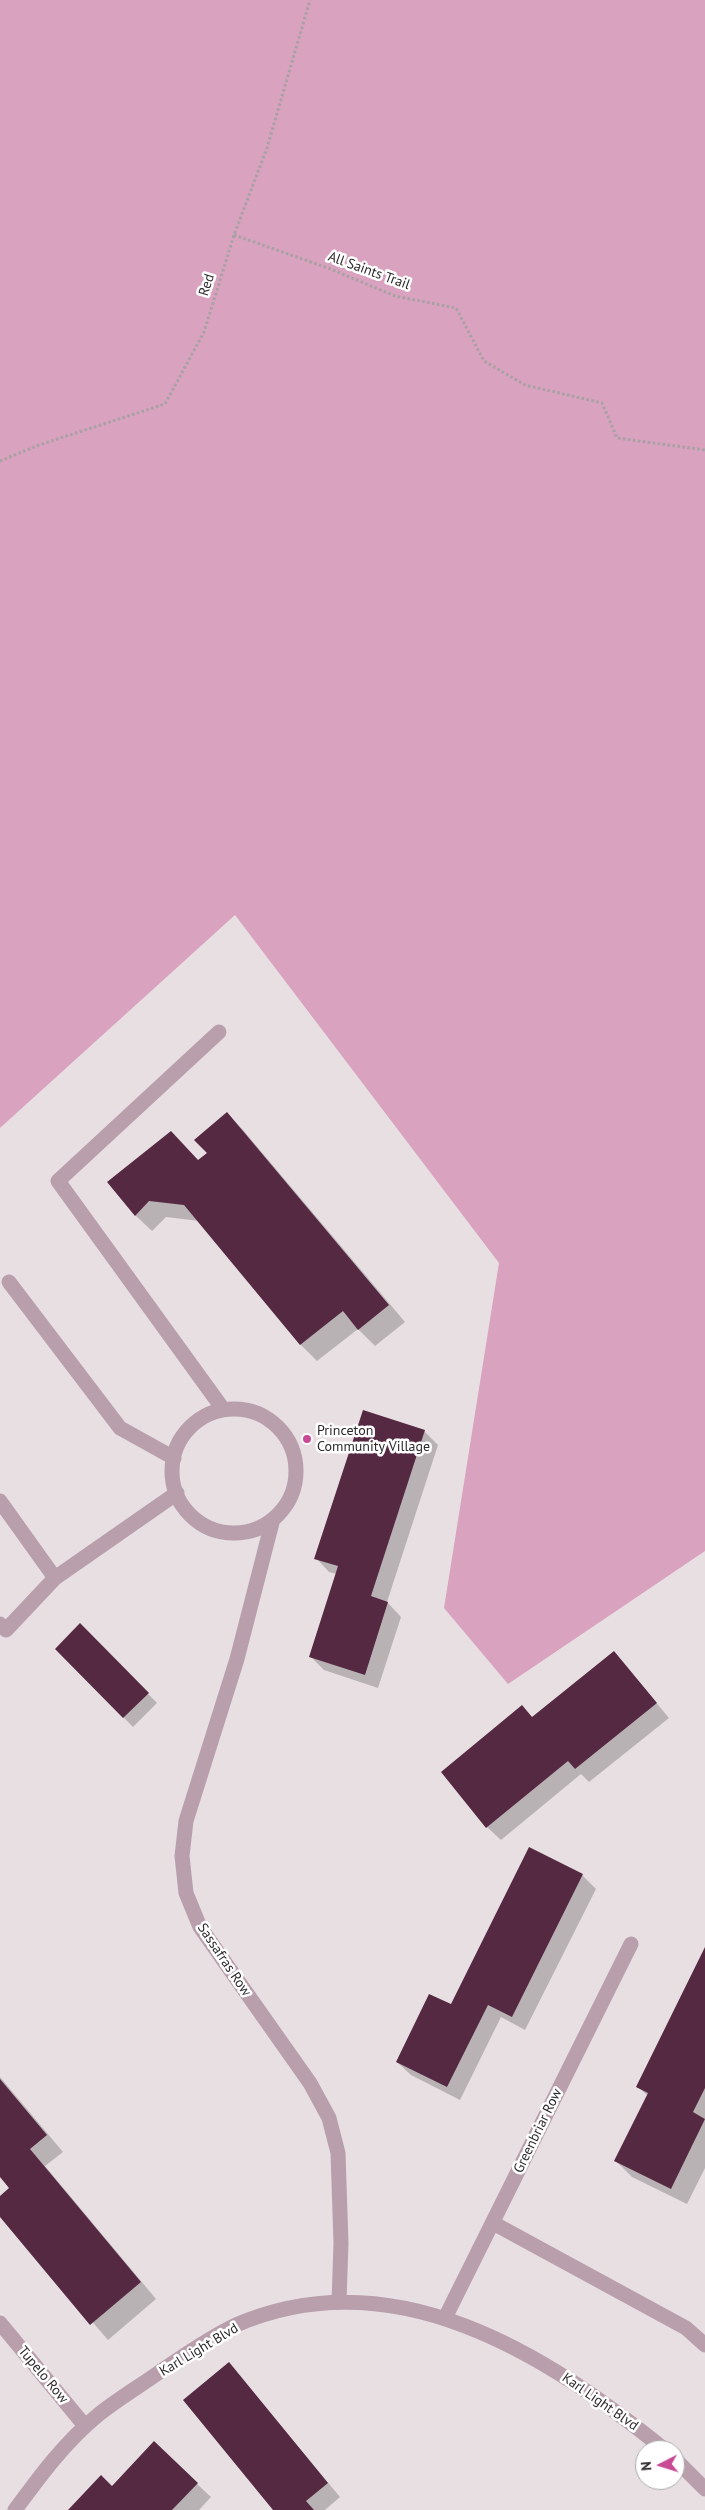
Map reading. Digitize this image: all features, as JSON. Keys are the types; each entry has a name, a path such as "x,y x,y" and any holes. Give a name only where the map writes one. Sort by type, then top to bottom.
{"lane":[{"path":"219,1032 58,1181 223,1409"},
{"path":"9,1282 120,1428 174,1458"},
{"path":"223,1409 253,1411 269,1419 284,1434 296,1461 296,1479 286,1507 273,1519 244,1532 221,1531 201,1523 188,1512 177,1493 173,1480 174,1458 178,1445 190,1427 203,1417 223,1409"},
{"path":"0,1624 6,1630 55,1578 177,1493"},
{"path":"0,1502 55,1578"},
{"name":"Sassafras Row","path":"273,1519 237,1659 186,1821 182,1856 186,1892 200,1927 310,2082 329,2118 338,2153 342,2243 339,2302"},
{"name":"Greenbriar Row","path":"445,2318 631,1944"},
{"path":"493,2224 686,2328 705,2346"},
{"name":"Karl Light Blvd","path":"15,2510 46,2468 85,2426 189,2352 236,2326 279,2311 339,2302 391,2304 445,2318 470,2328 548,2366 612,2407 653,2440"},
{"name":"Tupelo Row","path":"0,2323 85,2426"},
{"path":"685,2469 705,2489"}],"path":[{"name":"Red","path":"0,461 39,445 165,404 204,332 234,235 267,148 310,0"},
{"name":"All Saints Trail","path":"234,235 328,268 395,296 456,308 484,361 525,385 602,403 617,438 705,450"}],"shaded area":[{"path":"0,0 705,0 705,1551 508,1684 444,1608 499,1263 235,915 0,1128"}],"building":[{"path":"227,1112 389,1305 358,1330 343,1311 300,1345 184,1205 149,1201 135,1216 107,1182 171,1131 198,1160 207,1153 194,1140"},
{"path":"363,1410 425,1430 371,1596 388,1602 365,1675 309,1657 338,1566 314,1559"},
{"path":"80,1623 149,1693 123,1718 55,1649"},
{"path":"614,1651 657,1703 575,1769 568,1761 486,1828 441,1772 522,1705 532,1717"},
{"path":"529,1847 583,1874 512,2017 488,2005 447,2087 396,2062 429,1994 451,2004"},
{"path":"705,1947 705,2088 693,2112 705,2119 671,2189 614,2161 648,2093 636,2087"},
{"path":"0,2079 47,2135 30,2149 141,2282 90,2325 0,2217 0,2196 9,2188 0,2177"},
{"path":"229,2362 328,2483 306,2501 314,2510 273,2510 183,2400"},
{"path":"154,2441 198,2483 172,2510 68,2510 101,2475 112,2486"}],"place":[{"name":"Princeton Community Village","path":"307,1439"}]}
